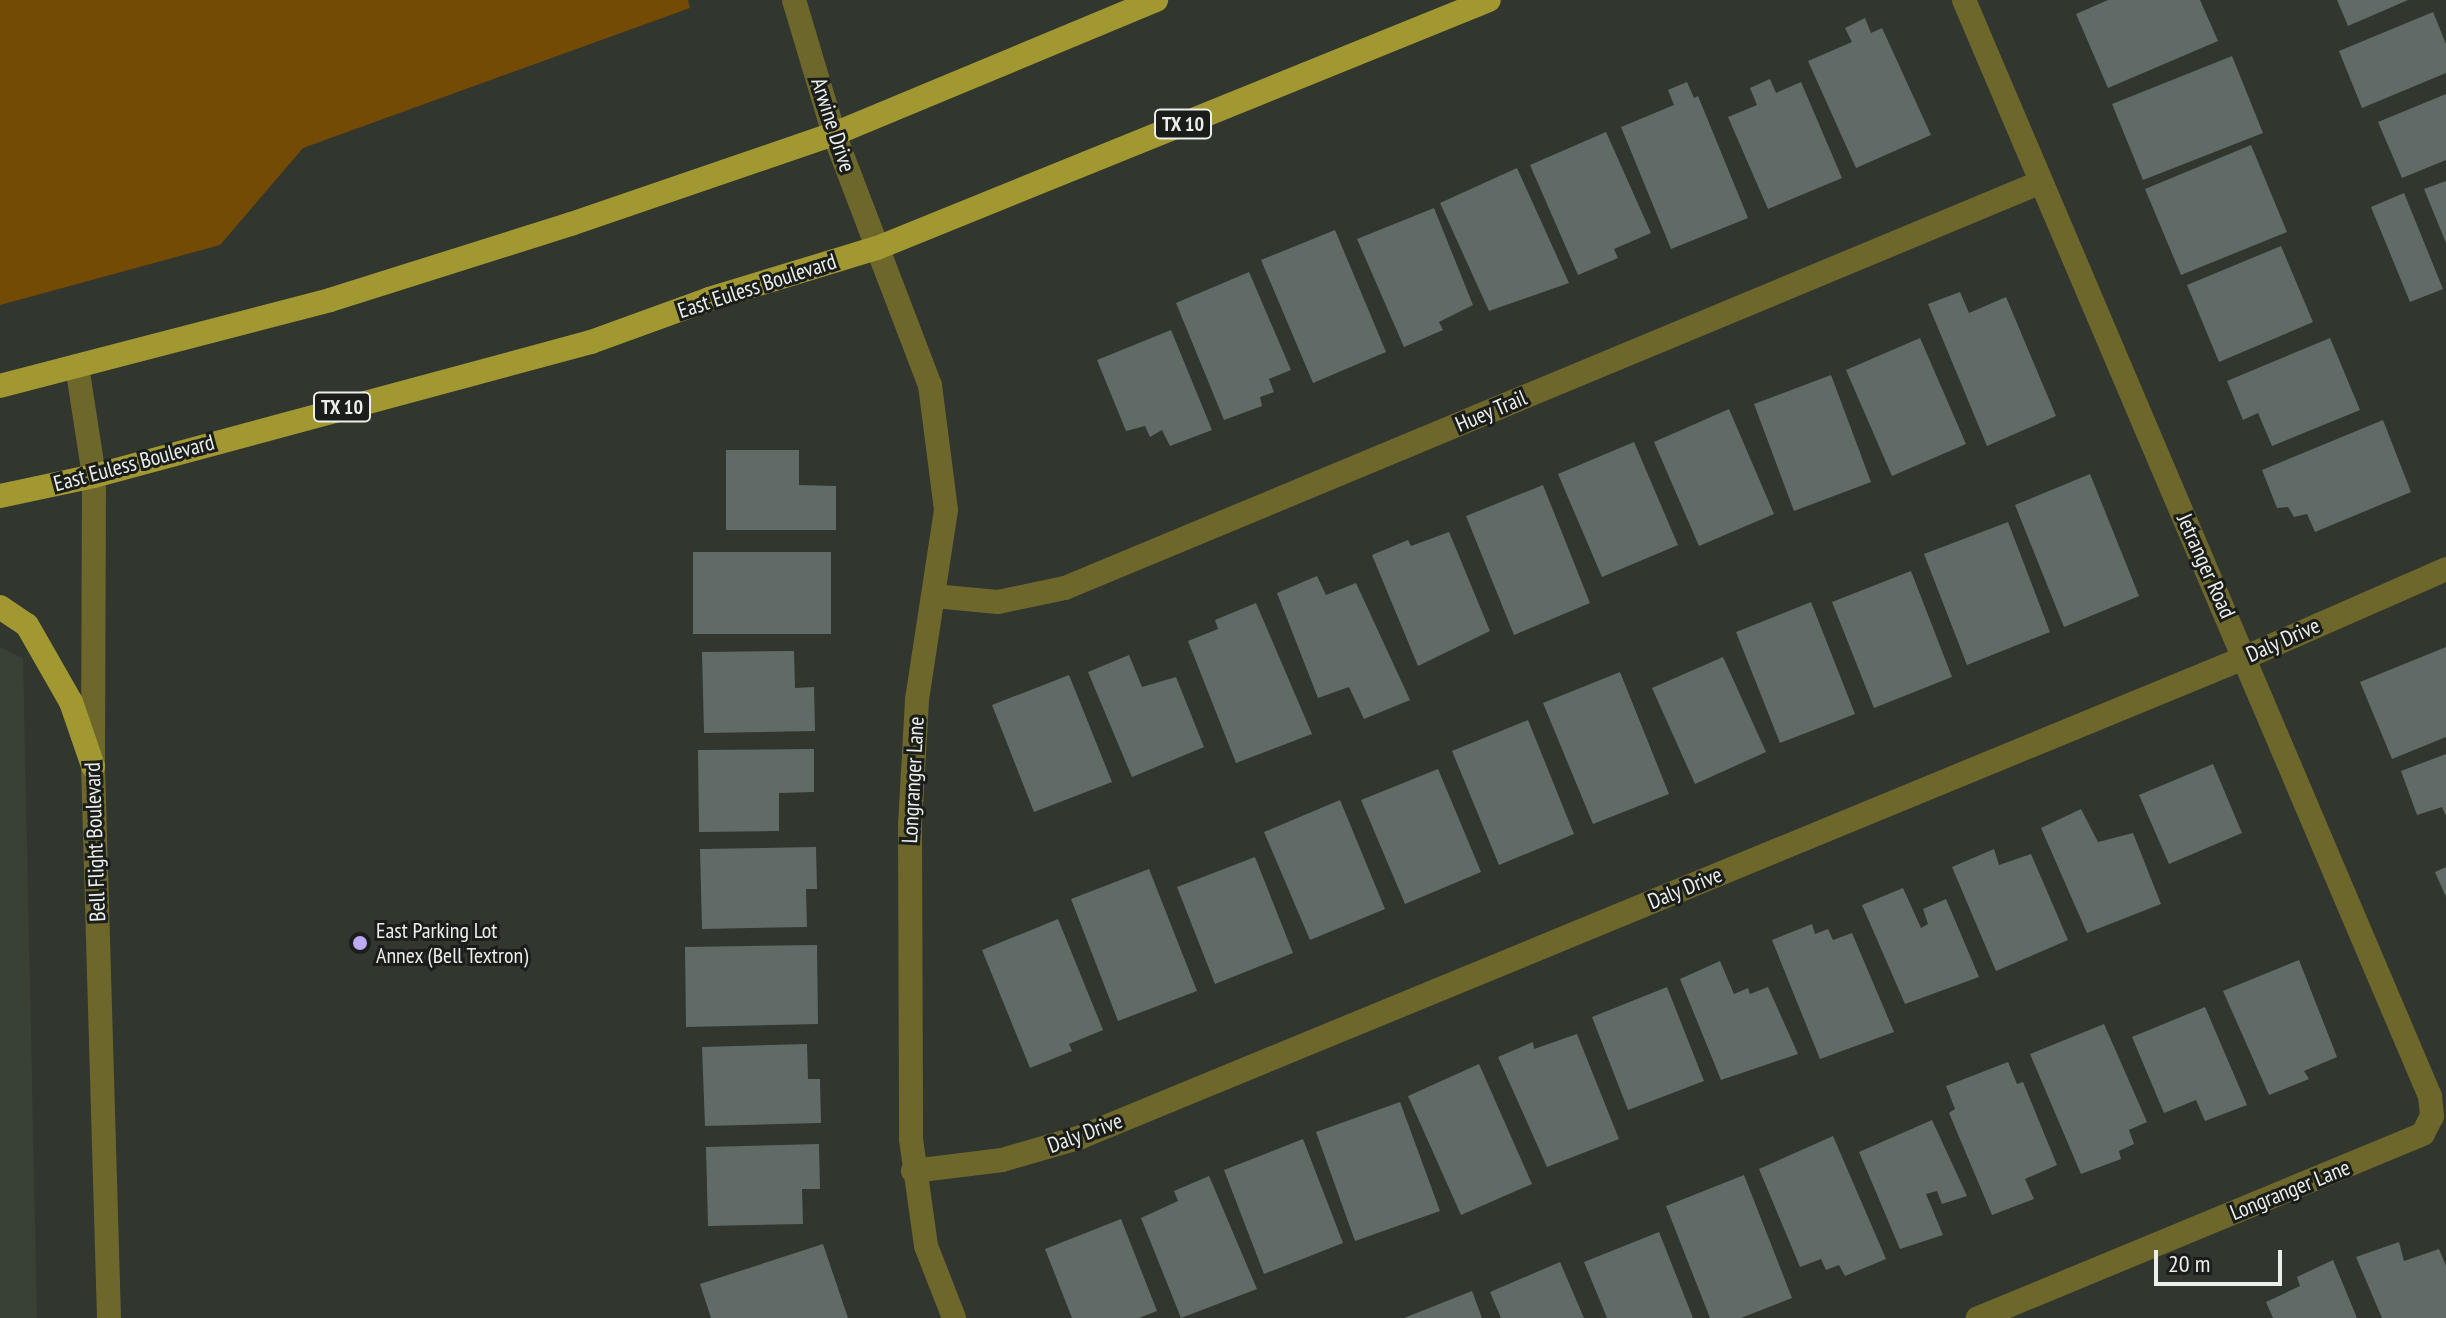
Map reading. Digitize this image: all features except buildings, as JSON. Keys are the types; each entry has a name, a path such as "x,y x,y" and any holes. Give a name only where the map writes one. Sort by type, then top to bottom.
{"main road":[{"path":"0,386 330,300 834,134 1156,0"},
{"name":"East Euless Boulevard","path":"0,496 94,476 591,342 709,299 877,248 1489,0"},
{"path":"0,607 27,625 71,702 93,766"}],"street":[{"name":"Arwine Drive","path":"794,0 834,134 877,248"},
{"name":"Jetranger Road","path":"1964,0 2039,183 2246,657 2430,1096 2432,1116 2423,1134"},
{"name":"Huey Trail","path":"934,596 998,602 1065,588 2039,183"},
{"name":"Longranger Lane","path":"877,248 930,385 946,510 917,700 910,824 913,1171 926,1246 954,1318"},
{"name":"Bell Flight Boulevard","path":"77,366 94,476 93,766 109,1318"},
{"name":"Daly Drive","path":"913,1171 1002,1160 1081,1137 2246,657 2446,569"},
{"name":"Longranger Lane","path":"1978,1318 2423,1134"}],"shaded area":[{"path":"0,0 688,0 690,8 303,148 220,245 0,305"},
{"path":"0,647 23,658 37,1318 0,1318"}],"place":[{"name":"East Parking Lot Annex (Bell Textron)","path":"360,943"}]}
